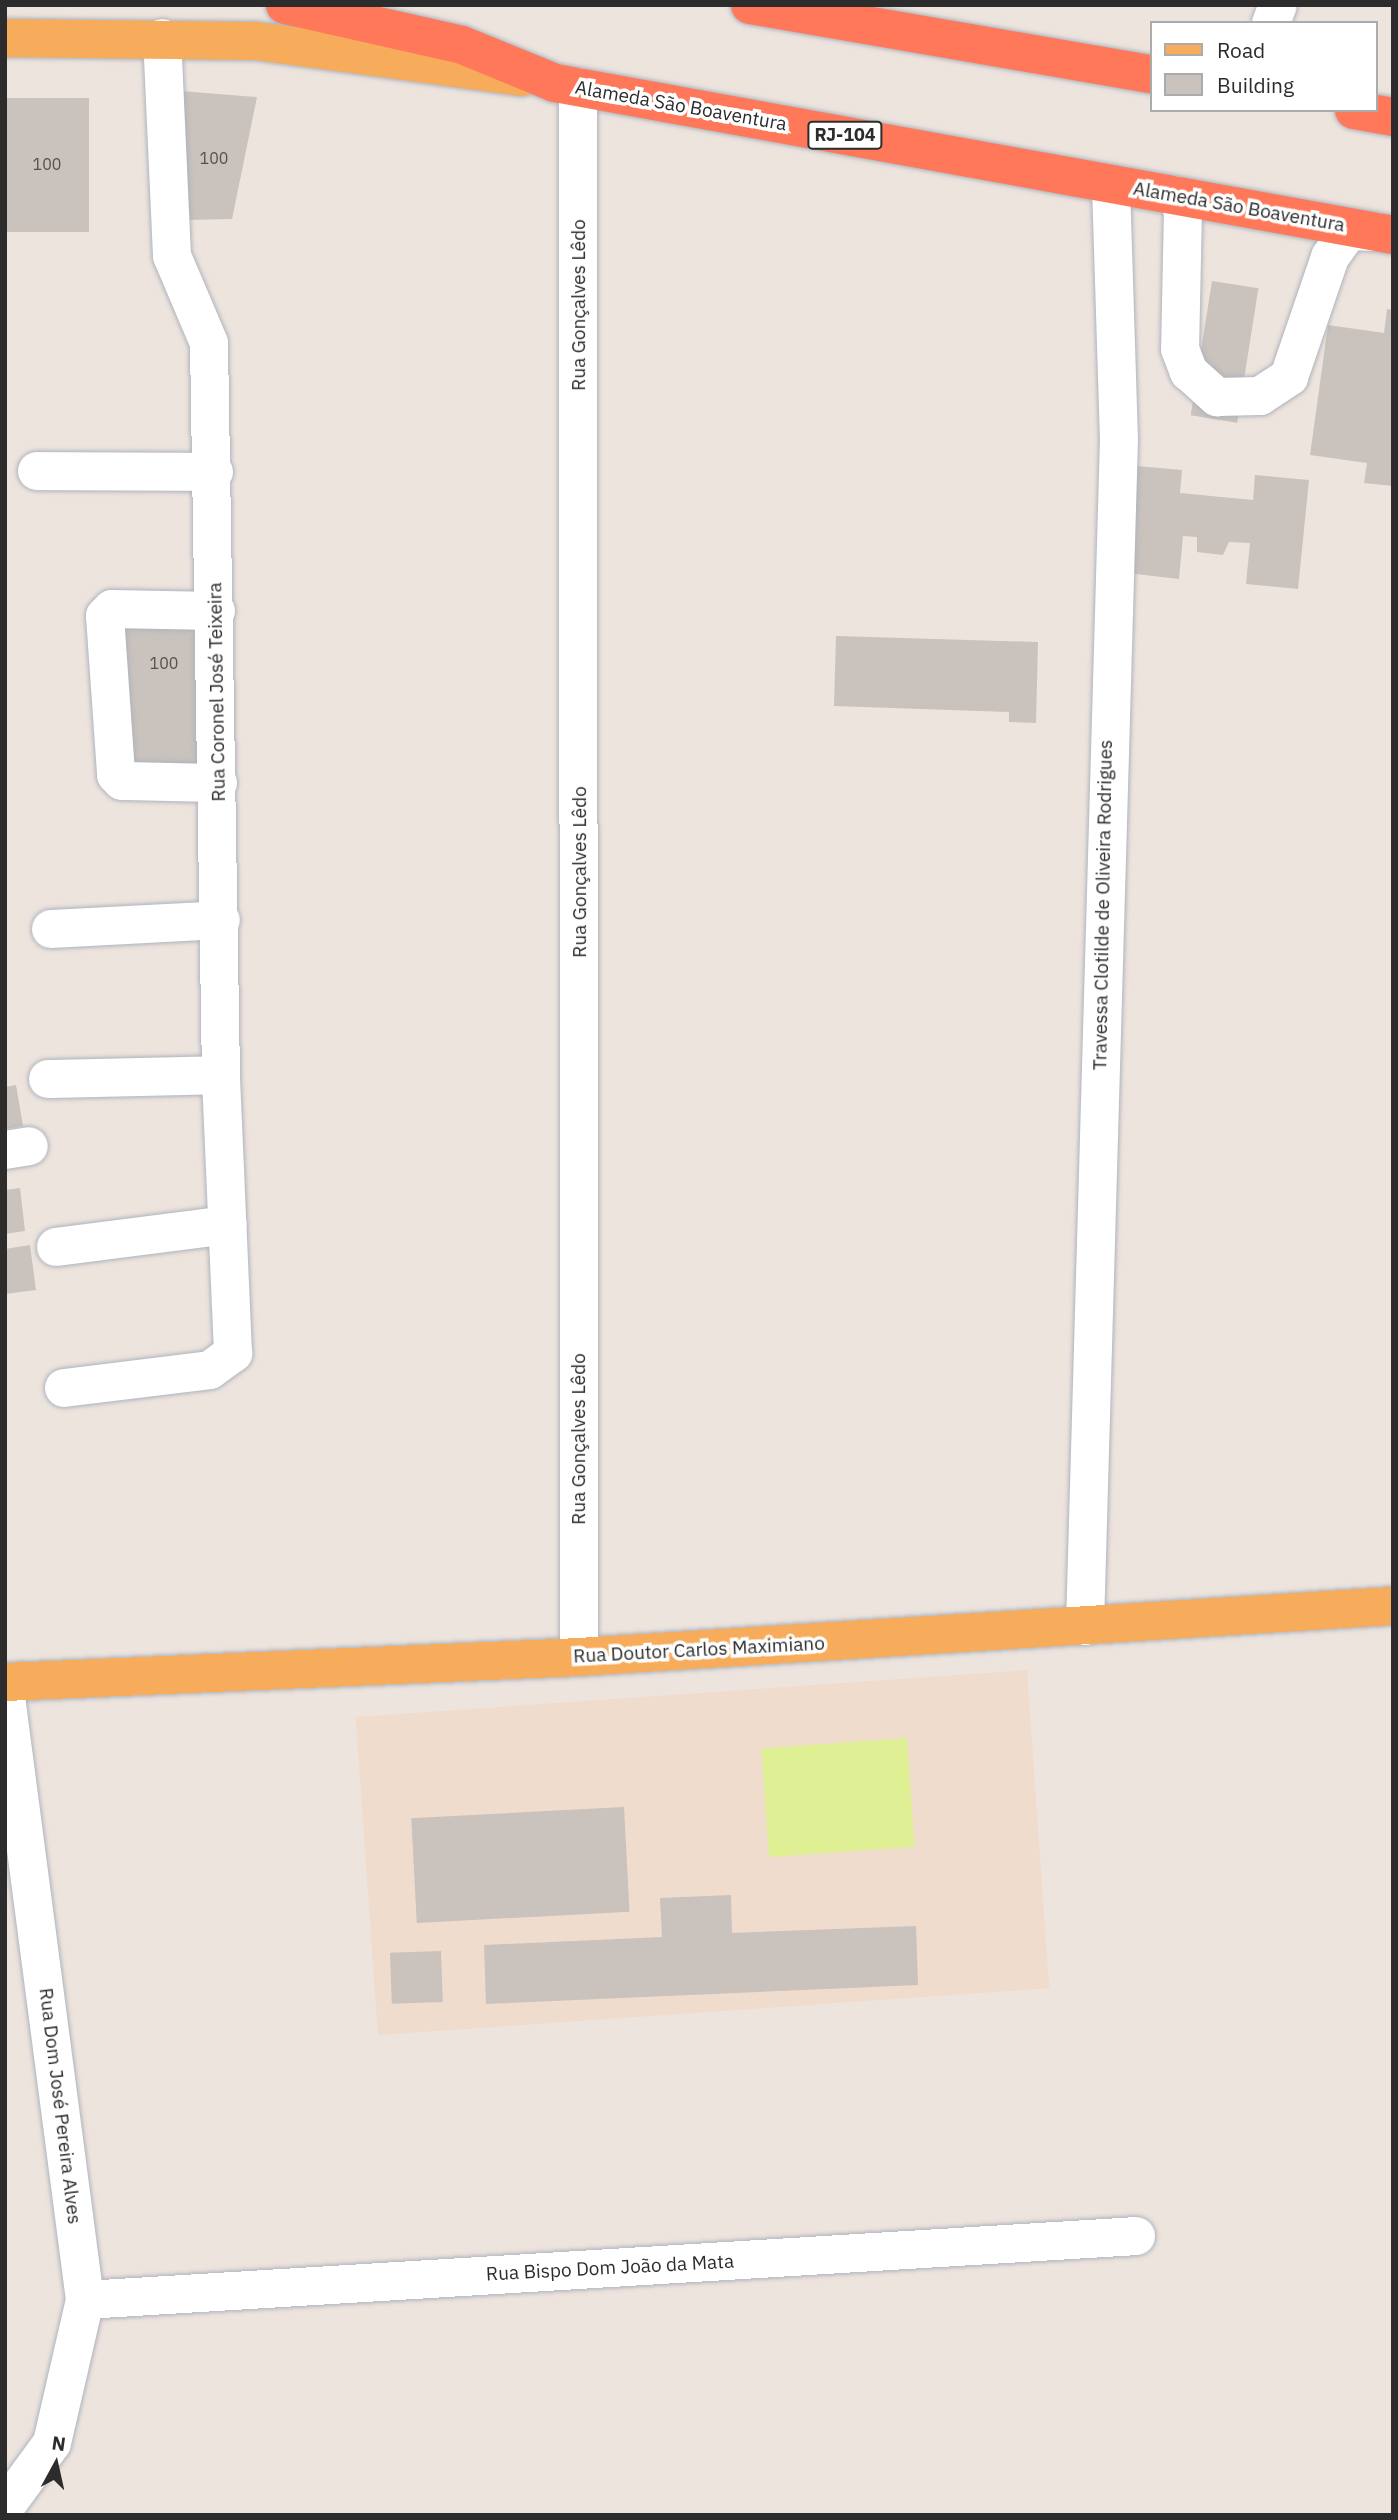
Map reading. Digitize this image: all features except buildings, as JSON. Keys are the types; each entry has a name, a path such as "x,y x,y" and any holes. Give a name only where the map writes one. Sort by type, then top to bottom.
{"highway":[{"name":"RJ-104","path":"285,5 462,45 567,85"},
{"path":"751,5 818,10 1150,74"},
{"name":"Alameda São Boaventura","path":"567,85 1385,233"},
{"path":"1365,112 1393,117"}],"main road":[{"name":"Alameda São Boaventura","path":"5,38 162,38 350,51 567,85"},
{"name":"Rua Doutor Carlos Maximiano","path":"5,1682 579,1657 1393,1606"}],"street":[{"name":"Rua Coronel José Teixeira","path":"64,1388 210,1370 233,1353 221,1075 214,472 209,343 172,257 162,38"},
{"name":"Rua Gonçalves Lêdo","path":"567,85 579,1657"},
{"name":"Travessa Clotilde de Oliveira Rodrigues","path":"1085,1626 1119,440 1111,184"},
{"path":"1174,195 1183,209 1180,349 1189,372 1217,397 1260,396 1289,377 1330,257 1349,231 1385,233"},
{"path":"37,471 214,472"},
{"path":"216,611 112,609 105,616 116,775 122,781 218,783"},
{"path":"51,929 221,920"},
{"path":"48,1079 221,1075"},
{"path":"56,1247 228,1225"},
{"name":"Rua Dom José Pereira Alves","path":"5,1689 85,2300 52,2443 5,2507"},
{"name":"Rua Bispo Dom João da Mata","path":"85,2300 1136,2236"}],"shaded area":[{"path":"1027,1670 1049,1988 378,2035 356,1717"}],"green space":[{"path":"907,1738 915,1847 769,1857 761,1748"}]}
